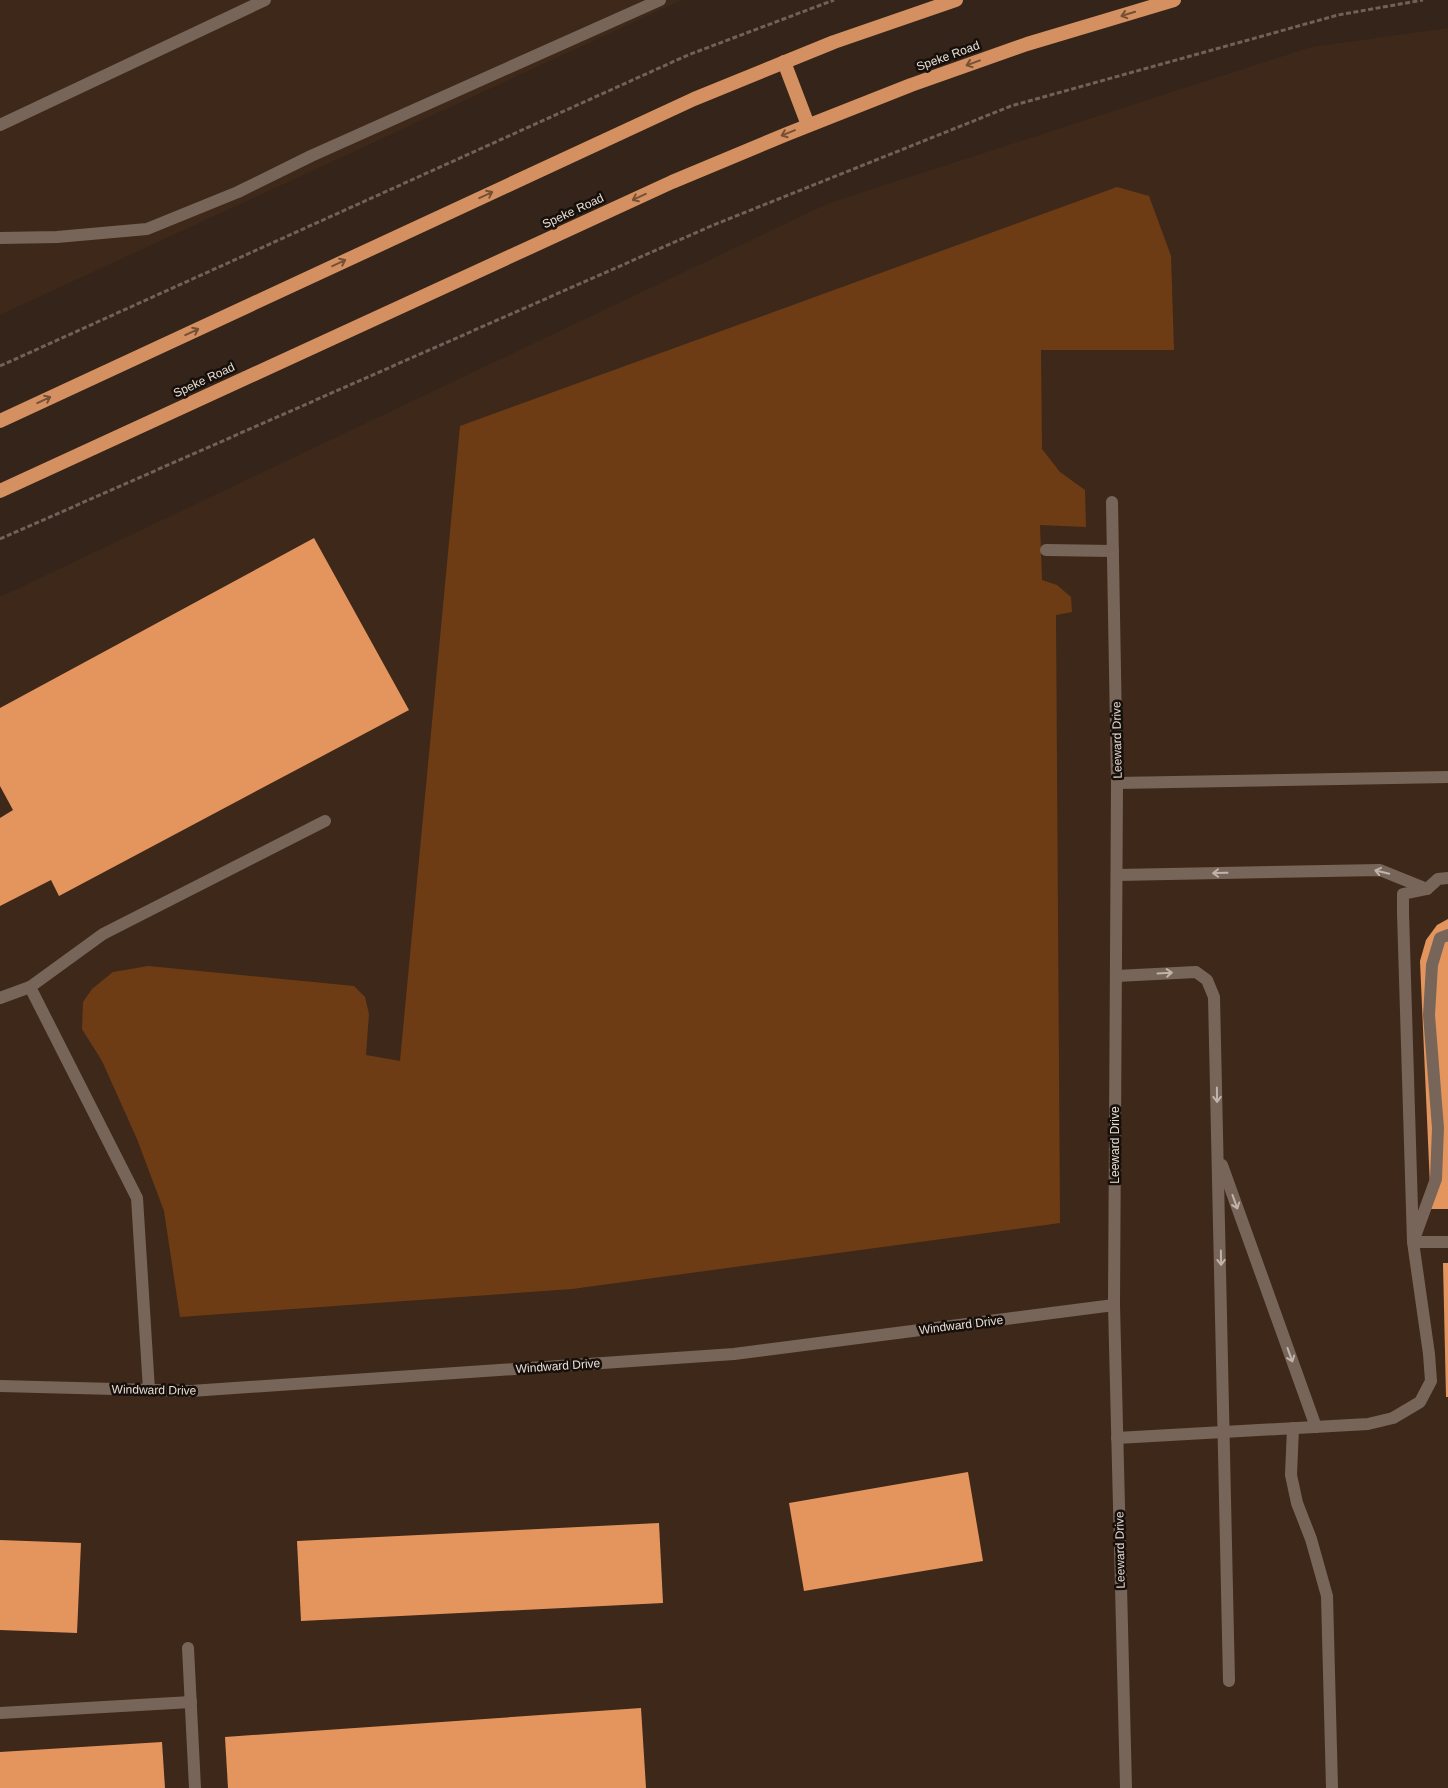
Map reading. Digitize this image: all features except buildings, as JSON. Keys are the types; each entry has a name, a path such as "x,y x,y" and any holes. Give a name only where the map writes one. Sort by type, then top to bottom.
{"highway":[{"path":"0,421 694,98 834,42 956,0"},
{"name":"Speke Road","path":"0,491 672,182 808,125 911,85 1027,44 1174,0"},
{"path":"784,62 808,125"}],"street":[{"path":"0,125 265,0"},
{"path":"0,238 57,237 147,229 238,192 311,156 660,0"},
{"name":"Leeward Drive","path":"1112,502 1117,783 1114,1305 1126,1788"},
{"path":"1046,550 1113,551"},
{"path":"1117,783 1448,777"},
{"path":"0,998 30,987 103,934 325,821"},
{"path":"1117,875 1380,870 1427,889"},
{"path":"1117,1438 1368,1424 1392,1418 1420,1402 1431,1381 1413,1242 1404,894 1427,889 1438,878 1448,878"},
{"path":"1413,1242 1436,1179 1438,1128 1429,1015 1432,965 1440,938 1448,935"},
{"path":"1116,976 1196,972 1207,980 1214,997 1229,1681"},
{"path":"30,987 137,1198 149,1390"},
{"path":"1218,1156 1316,1427"},
{"path":"1413,1242 1448,1242"},
{"name":"Windward Drive","path":"0,1386 191,1391 734,1354 1114,1305"},
{"path":"1294,1428 1291,1475 1297,1503 1311,1538 1328,1596 1332,1788"},
{"path":"188,1648 195,1788"},
{"path":"0,1713 190,1702"}],"path":[{"path":"0,366 688,55 834,0"},
{"path":"0,539 711,226 1011,106 1338,16 1423,0"}],"shaded area":[{"path":"0,0 682,0 0,315"},
{"path":"1448,28 1448,1788 0,1788 0,597 829,203 1311,47"},
{"path":"1117,187 1149,196 1171,256 1174,350 1041,350 1042,449 1060,472 1085,490 1086,527 1040,525 1042,580 1057,585 1071,597 1072,612 1056,615 1060,1223 572,1289 180,1317 164,1211 137,1139 102,1061 82,1029 83,1002 92,989 113,972 148,966 354,986 365,997 369,1014 366,1055 400,1061 460,426"}]}
